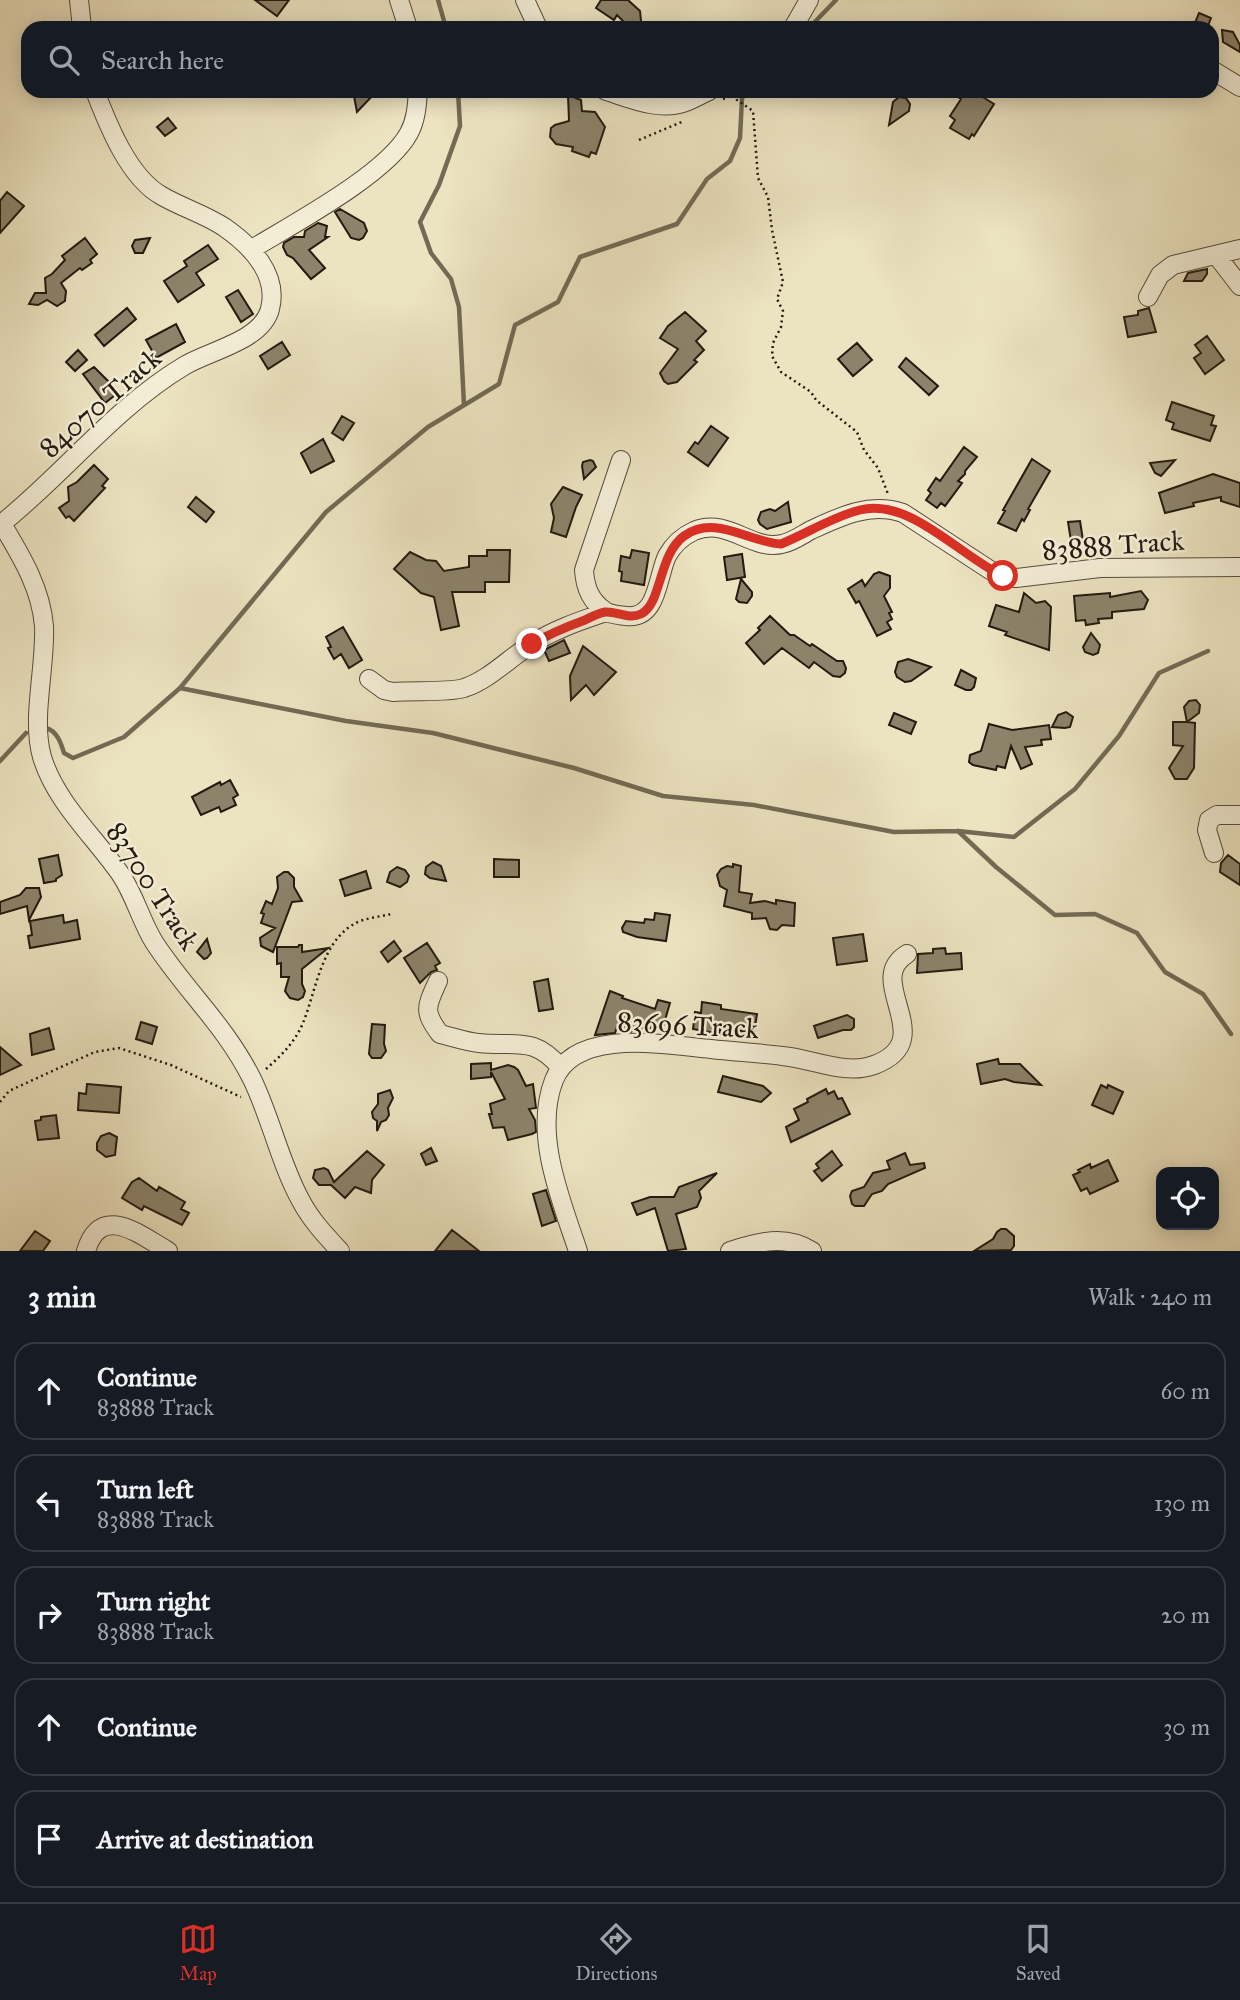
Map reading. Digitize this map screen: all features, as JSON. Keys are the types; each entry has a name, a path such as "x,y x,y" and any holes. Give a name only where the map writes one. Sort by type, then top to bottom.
{"street":[{"path":"79,0 81,21"},
{"path":"399,0 406,21"},
{"path":"525,0 535,21"},
{"path":"797,21 809,0"},
{"path":"1219,74 1240,87"},
{"name":"84070 Track","path":"1,525 149,388 186,364 253,333 270,311 268,277 252,249 206,216 163,197 149,187 139,177 113,133 98,98"},
{"path":"252,249 392,157 409,133 417,112 418,98"},
{"path":"630,98 667,105 705,98"},
{"path":"1147,297 1166,269 1173,265 1240,249"},
{"path":"1217,256 1240,286"},
{"path":"606,612 594,601 585,587 584,570 621,460"},
{"path":"369,679 384,690 393,692 455,690 479,682 559,628 606,612 632,617 647,610 653,602 668,556 684,536 696,530 720,528 751,539 781,544 863,509 892,509"},
{"name":"83888 Track","path":"892,509 923,525 1003,576 1016,578 1071,570 1136,566 1240,567"},
{"name":"83700 Track","path":"1,525 20,555 41,605 44,627 39,736 41,755 48,773 65,802 121,874 131,890 152,939 218,1022 253,1080 290,1179 303,1204 320,1229 341,1251"},
{"path":"1214,853 1207,830 1209,820 1217,815 1240,815"},
{"name":"83696 Track","path":"561,1068 572,1057 584,1051 615,1044 646,1043 790,1057 858,1069 876,1065 896,1053 903,1038 892,978 897,961 906,954"},
{"path":"438,981 426,1007 430,1020 440,1034 479,1043 518,1042 548,1053 561,1068 554,1080 547,1122 550,1152 578,1251"},
{"path":"86,1251 97,1229 106,1225 123,1226 167,1251"},
{"path":"730,1251 787,1240 812,1251"}],"path":[{"path":"736,98 753,111 758,178 770,206 783,282 777,299 783,310 781,327 773,343 772,356 781,372 811,392 816,400 857,432 864,450 878,468 892,509"},
{"path":"639,140 694,117"},
{"path":"253,1080 286,1052 302,1026 328,952 342,933 356,922 391,914"},
{"path":"0,1102 9,1091 61,1067 95,1052 119,1048 171,1065 263,1107"}],"building":[{"path":"255,0 289,0 277,16"},
{"path":"601,0 628,0 640,11 641,21 623,21 617,15 614,20 596,8"},
{"path":"1199,13 1211,18 1210,21 1196,21"},
{"path":"1222,30 1233,32 1240,45 1240,52 1223,42"},
{"path":"354,98 370,98 357,112"},
{"path":"568,98 581,100 582,111 595,112 605,127 596,154 591,152 589,157 572,151 573,147 556,144 550,137 551,128 569,121"},
{"path":"898,98 906,98 910,104 909,111 889,125 893,102"},
{"path":"984,98 994,104 974,136 972,134 969,139 950,128 955,120 950,116 961,99"},
{"path":"168,118 176,128 165,136 157,127"},
{"path":"7,192 24,206 0,233 0,201"},
{"path":"340,209 364,223 367,231 363,238 351,238 335,212"},
{"path":"318,223 327,226 325,237 328,237 309,250 325,268 311,279 293,258 287,255 283,247 284,243 294,237 304,237 305,231"},
{"path":"85,238 97,254 90,260 92,263 82,270 80,268 61,283 66,291 65,301 57,306 47,300 38,305 29,304 35,293 46,293 45,278 65,260 62,256"},
{"path":"150,238 143,253 135,253 132,246 135,240"},
{"path":"208,245 218,259 196,273 204,285 178,302 164,281 187,266 184,261"},
{"path":"1207,269 1202,281 1184,281 1188,273"},
{"path":"238,290 253,314 241,322 226,297"},
{"path":"127,308 136,319 104,346 95,335"},
{"path":"1149,308 1156,332 1128,337 1124,317 1138,315 1138,311"},
{"path":"685,312 706,331 696,341 704,350 694,360 697,362 677,382 668,384 660,373 678,349 660,338 668,326"},
{"path":"176,324 185,342 156,358 146,340"},
{"path":"1207,336 1224,360 1205,374 1194,358 1201,353 1195,345"},
{"path":"282,342 290,355 268,369 260,356"},
{"path":"857,343 872,360 853,376 838,359"},
{"path":"78,350 87,360 75,371 66,362"},
{"path":"906,358 938,386 929,395 899,367"},
{"path":"94,367 119,392 105,403 83,374"},
{"path":"1172,402 1214,416 1211,425 1216,426 1210,441 1172,429 1174,423 1166,420"},
{"path":"342,416 354,423 343,440 332,433"},
{"path":"711,426 728,438 708,466 688,452 695,442 698,444"},
{"path":"323,439 334,461 311,473 301,453"},
{"path":"964,447 977,457 958,481 962,483 945,506 941,503 937,508 926,500 931,493 928,490 936,478 940,481"},
{"path":"1032,459 1050,471 1016,531 998,523"},
{"path":"590,460 596,467 584,479 583,462"},
{"path":"1175,460 1161,476 1155,473 1150,463"},
{"path":"94,465 108,479 102,486 105,488 74,521 69,516 66,518 59,508 69,501 68,487"},
{"path":"1213,474 1240,483 1240,507 1221,501 1221,497 1165,513 1159,493"},
{"path":"563,487 582,495 566,537 551,532 554,518 551,504"},
{"path":"196,497 214,512 206,522 188,507"},
{"path":"788,502 791,522 767,529 760,524 758,520 761,512 770,509 775,511"},
{"path":"1080,521 1083,540 1071,541 1068,522"},
{"path":"487,550 510,550 509,582 485,582 485,592 452,592 459,626 441,630 434,597 421,593 394,569 410,552 426,560 436,561 444,571 469,567 469,556 487,556"},
{"path":"632,550 649,553 644,585 621,581 621,556 630,558"},
{"path":"742,554 745,577 727,580 724,557"},
{"path":"879,572 890,576 890,588 884,596 892,612 889,613 892,619 887,622 891,629 877,636 859,601 856,603 848,589 862,580 865,586 874,574"},
{"path":"741,579 752,592 747,603 736,599"},
{"path":"1141,591 1148,600 1144,609 1112,612 1112,618 1098,619 1099,623 1086,625 1085,620 1076,621 1074,596 1110,593 1110,597"},
{"path":"1024,593 1036,603 1045,601 1051,607 1049,650 1005,635 1007,632 989,626 996,605 1019,612"},
{"path":"770,616 790,635 810,646 812,644 837,661 843,661 845,673 840,677 833,676 814,662 809,668 782,648 764,664 746,643"},
{"path":"343,627 362,660 349,668 341,654 334,659 326,637"},
{"path":"1091,633 1100,645 1098,653 1093,655 1085,652 1083,647"},
{"path":"564,640 570,653 549,661 544,650"},
{"path":"583,646 616,672 594,695 586,685 571,700 570,676"},
{"path":"908,659 931,667 911,681 905,682 897,677 895,672 898,662"},
{"path":"961,670 976,678 971,690 955,685"},
{"path":"1196,700 1200,705 1199,713 1187,722 1184,707 1189,701"},
{"path":"1066,712 1073,717 1070,727 1052,727 1058,715"},
{"path":"894,713 916,722 911,734 889,725"},
{"path":"1173,722 1195,723 1194,768 1187,779 1175,779 1169,768 1183,746 1173,745"},
{"path":"989,724 1012,730 1049,725 1051,739 1041,740 1042,745 1025,747 1032,764 1021,769 1011,746 1005,768 997,766 996,770 973,765 969,762 970,755 981,751"},
{"path":"230,780 238,795 233,798 236,805 221,812 219,807 201,815 192,797 220,782 221,785"},
{"path":"58,855 62,875 56,881 44,883 39,859"},
{"path":"1228,855 1240,864 1240,885 1220,872 1221,863"},
{"path":"494,859 519,860 519,877 494,877"},
{"path":"433,862 441,866 446,881 430,878 425,874 426,867"},
{"path":"733,864 741,866 739,892 752,894 750,903 765,901 776,904 776,900 795,903 794,926 782,925 777,930 770,929 766,918 752,919 752,913 724,906 727,890 720,886 717,875 721,869 733,867"},
{"path":"397,867 405,870 409,876 407,882 400,887 387,882 390,872"},
{"path":"366,871 371,888 345,896 340,880"},
{"path":"284,872 294,878 294,887 302,901 292,902 273,952 261,946 260,938 275,928 261,923 264,914 261,913 266,901 272,904 278,888 277,877"},
{"path":"26,888 39,888 41,897 29,920 27,906 0,914 0,902 20,895"},
{"path":"655,913 670,915 666,941 623,932 626,921 644,923 645,919 654,920"},
{"path":"63,915 64,923 77,920 80,939 30,948 30,921"},
{"path":"863,934 867,961 837,965 833,938"},
{"path":"207,939 211,953 204,959 197,952"},
{"path":"394,941 401,951 388,962 381,952"},
{"path":"427,943 440,963 435,966 437,970 420,983 404,958"},
{"path":"302,945 302,952 328,948 302,969 305,991 303,997 298,1000 290,998 285,991 289,977 281,977 281,963 277,964 277,947"},
{"path":"945,948 946,954 961,953 962,969 917,973 918,954 933,953 933,949"},
{"path":"548,979 553,1009 539,1011 534,982"},
{"path":"610,991 655,1009 658,1000 670,1003 662,1030 635,1029 631,1032 617,1027 615,1033 595,1035"},
{"path":"702,1002 721,1005 721,1009 757,1014 754,1033 720,1028 720,1034 693,1029 695,1012 701,1013"},
{"path":"847,1015 854,1019 854,1027 851,1030 818,1038 814,1026"},
{"path":"141,1022 157,1027 152,1044 136,1039"},
{"path":"372,1024 385,1025 386,1051 381,1058 372,1058 369,1054"},
{"path":"49,1028 54,1049 32,1055 30,1034"},
{"path":"0,1047 21,1065 0,1075"},
{"path":"998,1059 999,1064 1020,1064 1041,1085 1005,1079 981,1084 977,1064"},
{"path":"491,1063 491,1070 508,1065 514,1067 526,1086 533,1084 536,1108 529,1109 535,1120 536,1132 508,1140 504,1127 493,1128 489,1114 492,1114 490,1104 505,1099 491,1072 491,1077 471,1079 471,1064"},
{"path":"723,1076 763,1086 771,1093 761,1102 718,1092"},
{"path":"87,1084 121,1087 119,1113 78,1110 79,1093 86,1094"},
{"path":"1101,1085 1107,1088 1108,1085 1123,1092 1113,1114 1092,1105"},
{"path":"826,1089 828,1094 834,1091 838,1099 842,1098 850,1114 791,1142 786,1127 799,1120 794,1109"},
{"path":"390,1090 393,1098 388,1108 389,1115 381,1122 377,1131 377,1121 372,1112 378,1104 378,1094"},
{"path":"56,1115 59,1138 38,1140 35,1121 41,1120 41,1117"},
{"path":"109,1133 117,1137 115,1155 106,1157 97,1150 97,1143 101,1136"},
{"path":"431,1148 437,1161 426,1165 421,1154"},
{"path":"367,1151 384,1165 372,1180 371,1193 355,1187 345,1198 331,1185 319,1185 313,1178 315,1170 324,1168 334,1182"},
{"path":"832,1151 842,1165 822,1181 814,1171 819,1168 816,1164"},
{"path":"905,1153 910,1165 924,1163 925,1168 888,1184 882,1191 872,1194 864,1206 852,1204 852,1191 864,1187 873,1173 890,1169 887,1161"},
{"path":"1108,1160 1118,1181 1090,1194 1087,1188 1081,1191 1073,1175 1090,1164 1091,1168"},
{"path":"717,1173 699,1191 701,1198 697,1207 676,1214 686,1249 668,1251 655,1208 637,1215 632,1203 650,1197 674,1197 679,1187"},
{"path":"139,1178 157,1191 159,1187 185,1202 181,1209 189,1213 182,1225 144,1206 142,1210 122,1198 132,1182"},
{"path":"546,1190 556,1221 542,1226 533,1194"},
{"path":"1001,1229 1006,1229 1014,1236 1011,1250 974,1251 993,1239"},
{"path":"452,1230 479,1251 435,1251"},
{"path":"35,1231 50,1241 43,1251 20,1251"}],"waterway":[{"path":"438,0 444,21"},
{"path":"816,21 836,0"},
{"path":"458,98 460,126 439,185 420,222 431,253 451,279 459,307 464,405"},
{"path":"46,728 56,735 64,753 73,758 124,737 180,688 326,512 428,427 499,384 515,325 558,302 580,257 677,224 707,179 730,161 740,138 742,98"},
{"path":"180,688 346,721 433,733 574,768 663,796 754,805 894,832 958,831 1014,837 1075,789 1119,736 1159,673 1208,651"},
{"path":"0,761 26,733"},
{"path":"958,831 996,867 1055,915 1095,914 1137,933 1165,972 1203,994 1231,1034"}],"route":[{"path":"532,644 559,628 606,612 632,617 641,614 653,602 660,574 675,545 684,536 710,527 728,529 768,544 781,544 863,509 892,509 923,525 989,570 1003,576"}]}
